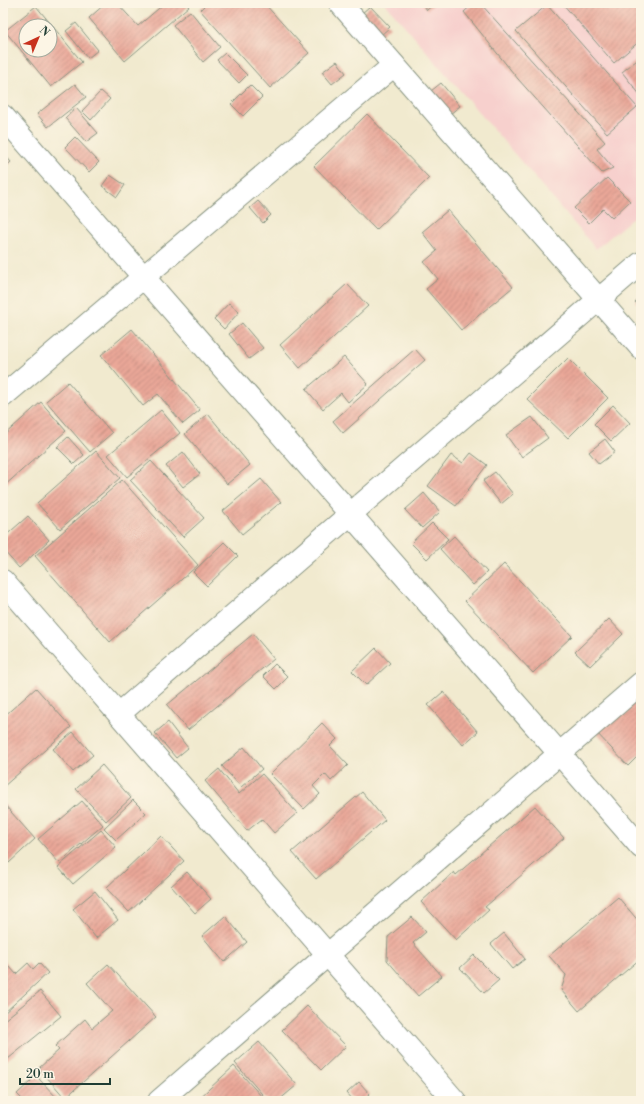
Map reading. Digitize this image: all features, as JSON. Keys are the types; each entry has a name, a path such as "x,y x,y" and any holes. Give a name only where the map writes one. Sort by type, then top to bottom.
{"street":[{"path":"340,3 641,348"},
{"path":"3,396 394,65"},
{"path":"3,116 641,847"},
{"path":"119,714 641,263"},
{"path":"3,581 455,1101"},
{"path":"159,1101 641,683"}],"shaded area":[{"path":"385,3 641,3 641,211 596,249"}],"building":[{"path":"106,3 117,3 138,26 165,3 186,3 189,6 125,61 89,18"},
{"path":"207,3 264,3 309,53 270,88 200,10"},
{"path":"422,3 435,3 427,10"},
{"path":"474,3 480,3 605,142 597,149 613,168 602,173 518,79 464,12"},
{"path":"562,3 639,3 636,5 641,11 641,40 614,63"},
{"path":"547,5 637,107 607,133 516,31"},
{"path":"36,6 46,18 21,18"},
{"path":"370,6 390,27 381,35 361,14"},
{"path":"190,11 220,47 203,62 173,25"},
{"path":"18,21 18,47 5,31"},
{"path":"76,23 98,50 88,58 66,31"},
{"path":"58,33 82,62 51,87 27,58 58,58"},
{"path":"225,53 247,75 239,83 217,60"},
{"path":"641,57 641,96 622,72"},
{"path":"337,61 346,73 332,84 322,72"},
{"path":"441,83 460,106 450,114 431,91"},
{"path":"75,84 86,97 48,127 37,114"},
{"path":"250,85 262,97 243,116 231,104"},
{"path":"101,91 110,99 91,120 82,111"},
{"path":"76,108 98,133 86,142 65,118"},
{"path":"367,114 429,178 376,230 314,166"},
{"path":"75,137 99,162 89,172 65,147"},
{"path":"3,153 11,162 3,169"},
{"path":"110,175 125,185 117,197 102,186"},
{"path":"607,178 630,201 612,218 603,209 589,223 574,208"},
{"path":"258,201 271,215 263,223 250,208"},
{"path":"448,210 513,287 461,330 426,289 438,279 424,262 437,251 422,232"},
{"path":"347,284 368,306 300,368 280,345"},
{"path":"641,296 641,307 635,302"},
{"path":"229,303 239,312 224,329 214,319"},
{"path":"242,323 263,348 249,359 229,334"},
{"path":"132,329 200,410 183,424 158,394 143,406 101,355"},
{"path":"415,349 425,360 343,433 333,421"},
{"path":"344,357 368,384 348,402 341,393 323,409 306,389"},
{"path":"568,358 608,398 568,438 527,399"},
{"path":"68,382 112,433 90,452 46,401"},
{"path":"41,402 66,431 3,487 3,436"},
{"path":"613,405 630,423 611,441 594,424"},
{"path":"161,410 180,433 127,477 108,455"},
{"path":"208,414 250,465 227,484 185,434"},
{"path":"532,417 548,438 522,457 506,435"},
{"path":"68,437 84,455 74,464 57,447"},
{"path":"605,439 615,452 599,464 589,452"},
{"path":"96,451 120,478 60,529 37,503"},
{"path":"183,452 200,474 183,487 166,466"},
{"path":"471,453 487,465 456,506 428,486 451,455 463,463"},
{"path":"151,461 204,518 183,537 130,480"},
{"path":"495,472 513,494 501,504 483,481"},
{"path":"261,479 281,502 242,534 223,511"},
{"path":"122,480 198,565 110,642 35,556"},
{"path":"424,493 440,512 422,528 405,510"},
{"path":"28,516 49,540 19,568 3,550 3,538"},
{"path":"432,523 448,539 427,559 411,543"},
{"path":"454,536 487,572 473,585 440,549"},
{"path":"224,542 238,556 207,586 193,572"},
{"path":"504,564 572,636 533,673 465,601"},
{"path":"609,619 623,634 590,666 575,652"},
{"path":"253,634 274,659 188,730 167,705"},
{"path":"376,648 390,663 366,685 352,671"},
{"path":"275,664 288,677 276,689 263,676"},
{"path":"641,687 641,753 628,766 595,731"},
{"path":"36,688 71,727 3,787 3,717"},
{"path":"443,692 478,732 463,745 428,705"},
{"path":"168,722 188,748 176,758 155,733"},
{"path":"322,723 337,739 330,746 348,765 331,781 325,774 313,786 320,794 304,809 270,774"},
{"path":"73,732 93,755 73,772 53,749"},
{"path":"244,747 262,769 241,787 222,766"},
{"path":"102,765 131,798 106,821 76,789"},
{"path":"219,769 239,794 262,774 297,813 274,833 262,819 247,831 205,781"},
{"path":"362,792 385,820 316,879 292,852"},
{"path":"133,800 146,813 116,840 104,828"},
{"path":"82,801 103,825 59,863 38,839"},
{"path":"3,803 35,839 9,863 3,856"},
{"path":"535,806 564,838 485,907 489,910 456,940 421,902 454,872 456,875"},
{"path":"101,830 116,847 73,884 58,867"},
{"path":"161,836 184,861 129,912 106,888"},
{"path":"187,872 211,899 195,913 171,886"},
{"path":"95,891 118,920 96,938 73,909"},
{"path":"618,897 641,924 641,958 579,1011 561,990 566,975 549,956"},
{"path":"225,916 247,942 224,962 202,936"},
{"path":"412,917 426,932 413,943 442,976 418,996 387,960 388,937"},
{"path":"504,933 525,959 512,969 491,944"},
{"path":"474,955 499,980 484,993 460,968"},
{"path":"3,959 16,974 28,963 33,969 39,963 48,973 3,1014"},
{"path":"108,964 156,1017 65,1098 39,1068 59,1050 55,1046 85,1019 92,1028 112,1011 87,983"},
{"path":"40,991 61,1016 3,1063 3,1021"},
{"path":"307,1006 346,1046 321,1070 282,1030"},
{"path":"259,1042 297,1085 278,1101 268,1101 235,1063"},
{"path":"234,1066 263,1098 260,1101 196,1101"},
{"path":"31,1071 39,1071 39,1079 60,1101 24,1101 17,1094 31,1081"},
{"path":"359,1082 370,1094 362,1101 354,1101 347,1093"}]}
